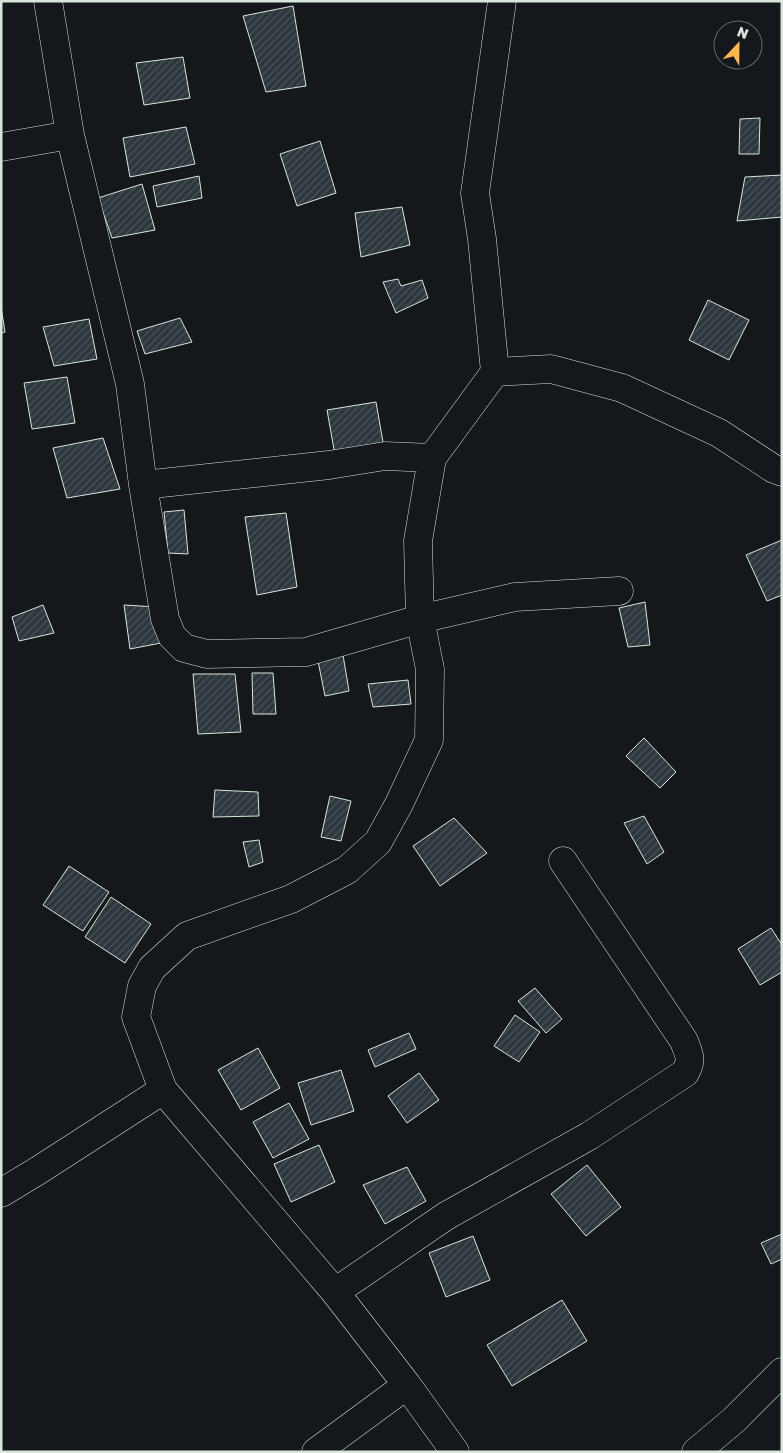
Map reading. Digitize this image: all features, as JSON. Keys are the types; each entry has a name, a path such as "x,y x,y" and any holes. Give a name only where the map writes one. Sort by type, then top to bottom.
{"street":[{"path":"455,1452 407,1385 335,1292 163,1090 136,1018 142,986 152,968 187,936 291,899 346,870 378,842 399,804 429,740 430,669 420,619 418,541 432,458 495,372 482,239 475,193 502,1"},
{"path":"53,3 70,135 130,384 143,484 165,619 172,636 184,648 207,654 306,652 420,619 515,597 619,591"},
{"path":"1,147 70,135"},
{"path":"495,372 551,369 622,388 719,433 774,469 782,472"},
{"path":"143,484 329,465 385,456 432,458"},
{"path":"335,1292 446,1216 589,1136 685,1073 690,1065 690,1057 684,1041 563,861"},
{"path":"1,1193 163,1090"},
{"path":"696,1452 734,1420 782,1372"},
{"path":"316,1452 407,1385"}],"building":[{"path":"293,6 306,86 266,92 243,16"},
{"path":"183,57 190,98 144,105 136,63"},
{"path":"760,118 759,154 739,154 740,119"},
{"path":"186,127 195,164 130,177 123,138"},
{"path":"320,141 336,193 297,206 280,154"},
{"path":"782,175 782,217 737,221 745,177"},
{"path":"199,176 202,198 157,207 153,186"},
{"path":"142,184 155,230 112,238 98,198"},
{"path":"402,207 410,245 361,257 355,213"},
{"path":"398,279 401,286 422,280 428,298 396,313 383,282"},
{"path":"708,300 749,320 729,360 689,340"},
{"path":"1,307 5,332 1,333"},
{"path":"180,318 192,342 145,354 137,331"},
{"path":"89,319 97,359 54,366 43,327"},
{"path":"67,377 75,423 32,429 24,383"},
{"path":"376,402 384,448 335,455 327,410"},
{"path":"103,438 120,489 67,498 53,448"},
{"path":"184,510 188,554 168,553 164,512"},
{"path":"286,513 297,587 257,595 245,517"},
{"path":"782,540 782,595 767,601 746,555"},
{"path":"645,602 650,645 628,647 619,608"},
{"path":"43,605 54,633 19,641 12,617"},
{"path":"124,605 157,607 166,642 130,649"},
{"path":"342,649 349,691 325,696 317,656"},
{"path":"252,673 273,673 276,714 253,714"},
{"path":"193,674 235,674 241,732 198,734"},
{"path":"408,680 411,704 373,707 368,684"},
{"path":"644,738 676,772 660,788 626,756"},
{"path":"215,790 258,792 259,816 213,817"},
{"path":"330,796 351,801 341,841 321,837"},
{"path":"644,816 664,852 647,864 624,823"},
{"path":"454,818 487,853 440,886 413,846"},
{"path":"259,840 263,862 249,867 243,842"},
{"path":"69,866 109,892 83,931 43,905"},
{"path":"111,897 151,924 125,963 85,937"},
{"path":"771,928 782,945 782,972 760,985 738,949"},
{"path":"535,988 562,1019 546,1033 518,1001"},
{"path":"515,1015 540,1032 519,1062 494,1046"},
{"path":"409,1033 416,1049 375,1067 368,1050"},
{"path":"258,1048 280,1088 241,1110 218,1070"},
{"path":"341,1070 354,1111 311,1125 298,1083"},
{"path":"419,1073 439,1100 407,1123 388,1096"},
{"path":"289,1103 309,1139 273,1158 253,1122"},
{"path":"319,1145 335,1182 291,1202 274,1164"},
{"path":"587,1165 621,1207 586,1236 551,1194"},
{"path":"407,1167 426,1201 385,1224 363,1185"},
{"path":"782,1234 782,1259 771,1264 761,1243"},
{"path":"473,1236 490,1280 446,1297 429,1253"},
{"path":"562,1300 587,1341 512,1386 487,1345"}]}
